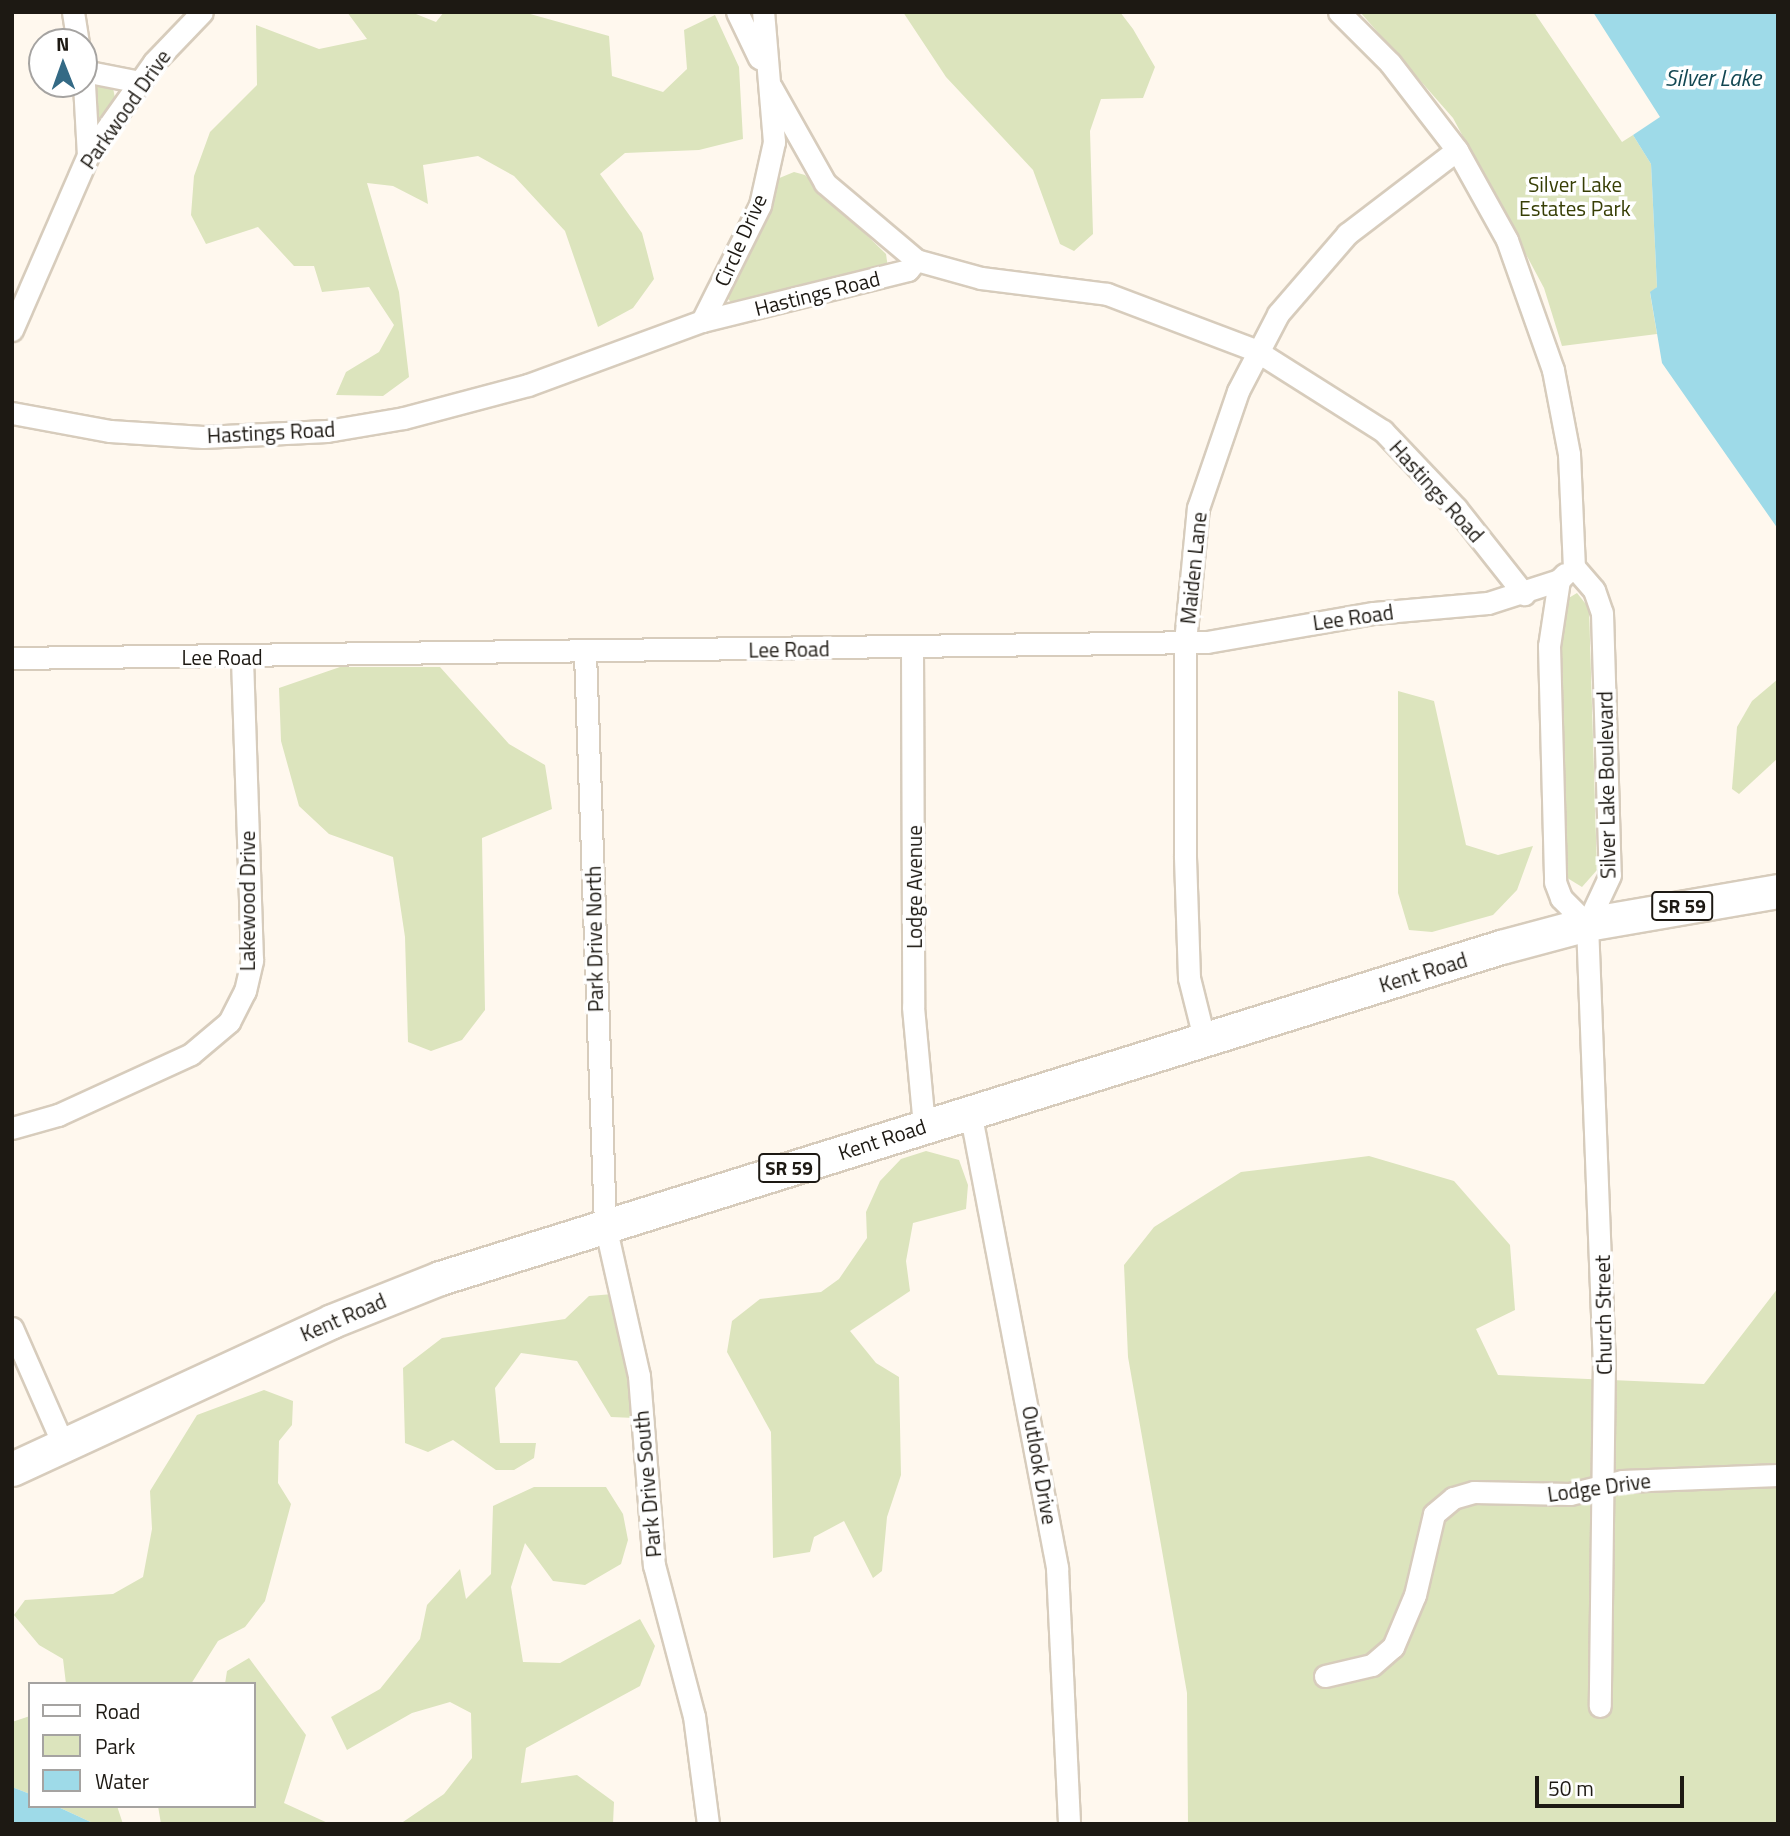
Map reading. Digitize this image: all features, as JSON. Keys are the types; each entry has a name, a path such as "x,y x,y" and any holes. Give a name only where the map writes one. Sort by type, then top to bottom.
{"main road":[{"name":"Kent Road","path":"12,1469 393,1295 605,1225 1204,1038 1587,925 1778,891"}],"street":[{"name":"Parkwood Drive","path":"12,330 36,264 88,155 140,82 202,12"},
{"name":"Circle Drive","path":"737,12 764,74 825,183 916,260"},
{"name":"Circle Drive","path":"702,321 760,205 774,142 764,74 763,12"},
{"path":"1339,12 1390,62 1457,150 1512,252 1553,370 1569,454 1566,573 1549,646 1555,882 1587,925"},
{"path":"98,74 140,82"},
{"path":"85,98 88,155"},
{"name":"Maiden Lane","path":"1204,1038 1193,1005 1186,926 1185,642 1198,508 1255,350 1347,234 1457,150"},
{"name":"Hastings Road","path":"12,413 156,435 327,431 466,403 702,321 908,270 916,260 981,278 1107,294 1255,350 1383,431 1524,594"},
{"path":"12,283 36,264"},
{"name":"Lee Road","path":"12,658 242,658 1185,642 1524,594 1566,573"},
{"name":"Silver Lake Boulevard","path":"1566,573 1594,590 1602,613 1610,875 1587,925"},
{"name":"Lodge Avenue","path":"912,648 913,1007 924,1126"},
{"name":"Park Drive North","path":"585,653 605,1225"},
{"name":"Lakewood Drive","path":"12,1128 58,1115 191,1054 229,1021 245,991 252,960 242,658"},
{"name":"Church Street","path":"1587,925 1602,1260 1600,1706"},
{"name":"Outlook Drive","path":"970,1111 1057,1568 1069,1824"},
{"name":"Park Drive South","path":"605,1225 639,1376 654,1565 694,1716 708,1824"},
{"path":"12,1328 63,1444"},
{"name":"Lodge Drive","path":"1325,1676 1372,1665 1393,1647 1415,1595 1434,1514 1453,1498 1474,1492 1570,1494 1600,1486 1778,1475"}],"green space":[{"path":"347,12 411,12 436,22 444,12 523,12 609,36 612,76 663,92 687,69 684,30 715,15 739,67 743,139 699,150 625,153 600,174 642,233 654,279 633,308 598,327 565,231 514,176 478,156 423,165 428,204 393,186 367,183 399,292 409,377 383,396 336,395 346,372 379,352 394,325 369,287 322,292 314,266 294,266 258,227 206,244 191,215 194,176 210,132 257,85 256,25 319,49 367,39"},
{"path":"903,12 1120,12 1133,29 1155,67 1143,98 1101,99 1090,131 1093,234 1074,251 1060,244 1033,170 946,77"},
{"name":"Silver Lake Estates Park","path":"1360,12 1534,12 1622,142 1633,135 1651,164 1657,287 1650,293 1657,334 1562,346 1544,288 1453,118"},
{"path":"98,85 113,88 115,98 95,125 93,98 98,98"},
{"path":"794,172 805,175 886,254 888,268 732,303 724,295 777,179"},
{"path":"1577,593 1589,608 1597,870 1582,887 1564,876 1557,605"},
{"path":"340,667 440,667 509,744 545,765 552,809 482,838 485,1010 462,1040 431,1051 408,1042 405,937 393,857 329,834 299,806 281,741 279,688"},
{"path":"1778,679 1778,758 1739,794 1732,789 1737,727 1752,701"},
{"path":"1398,691 1434,701 1466,845 1498,855 1533,846 1517,890 1493,915 1432,932 1409,930 1398,893"},
{"path":"926,1151 959,1160 968,1185 966,1209 913,1223 906,1261 910,1291 850,1331 876,1363 899,1377 901,1475 887,1517 882,1571 873,1578 844,1521 814,1537 810,1552 773,1558 771,1432 727,1352 732,1321 760,1299 821,1292 839,1279 867,1238 866,1212 880,1181 901,1159"},
{"path":"1369,1156 1454,1181 1510,1245 1515,1310 1476,1329 1498,1375 1704,1384 1778,1288 1778,1824 1188,1824 1187,1693 1128,1357 1124,1265 1154,1227 1241,1172"},
{"path":"613,1294 637,1369 635,1418 611,1417 577,1361 521,1353 495,1388 500,1443 536,1443 534,1458 514,1470 496,1470 453,1440 428,1452 405,1443 403,1368 442,1338 565,1319 589,1296"},
{"path":"264,1390 293,1401 292,1425 279,1441 278,1483 291,1504 265,1601 245,1627 218,1641 192,1682 66,1682 63,1659 39,1645 14,1615 25,1600 113,1594 143,1577 152,1529 150,1491 197,1415"},
{"path":"534,1487 606,1487 623,1514 628,1540 621,1564 585,1585 553,1581 525,1543 511,1587 523,1662 560,1663 640,1619 655,1646 640,1686 526,1748 521,1783 577,1775 614,1802 613,1824 400,1824 444,1794 472,1758 471,1713 450,1702 412,1713 347,1750 331,1717 380,1689 420,1639 427,1605 460,1569 466,1599 491,1574 493,1506"},
{"path":"249,1658 306,1735 284,1803 330,1824 161,1824 158,1808 256,1808 256,1682 225,1682 227,1671"},
{"path":"28,1717 28,1793 12,1787 12,1722"},
{"path":"60,1808 118,1808 123,1824 95,1824"}],"water":[{"name":"Silver Lake","path":"1593,12 1778,12 1778,529 1662,363 1650,292 1657,287 1651,164 1633,135 1660,117"},
{"path":"12,1787 28,1793 28,1808 60,1808 95,1824 12,1824"}]}
